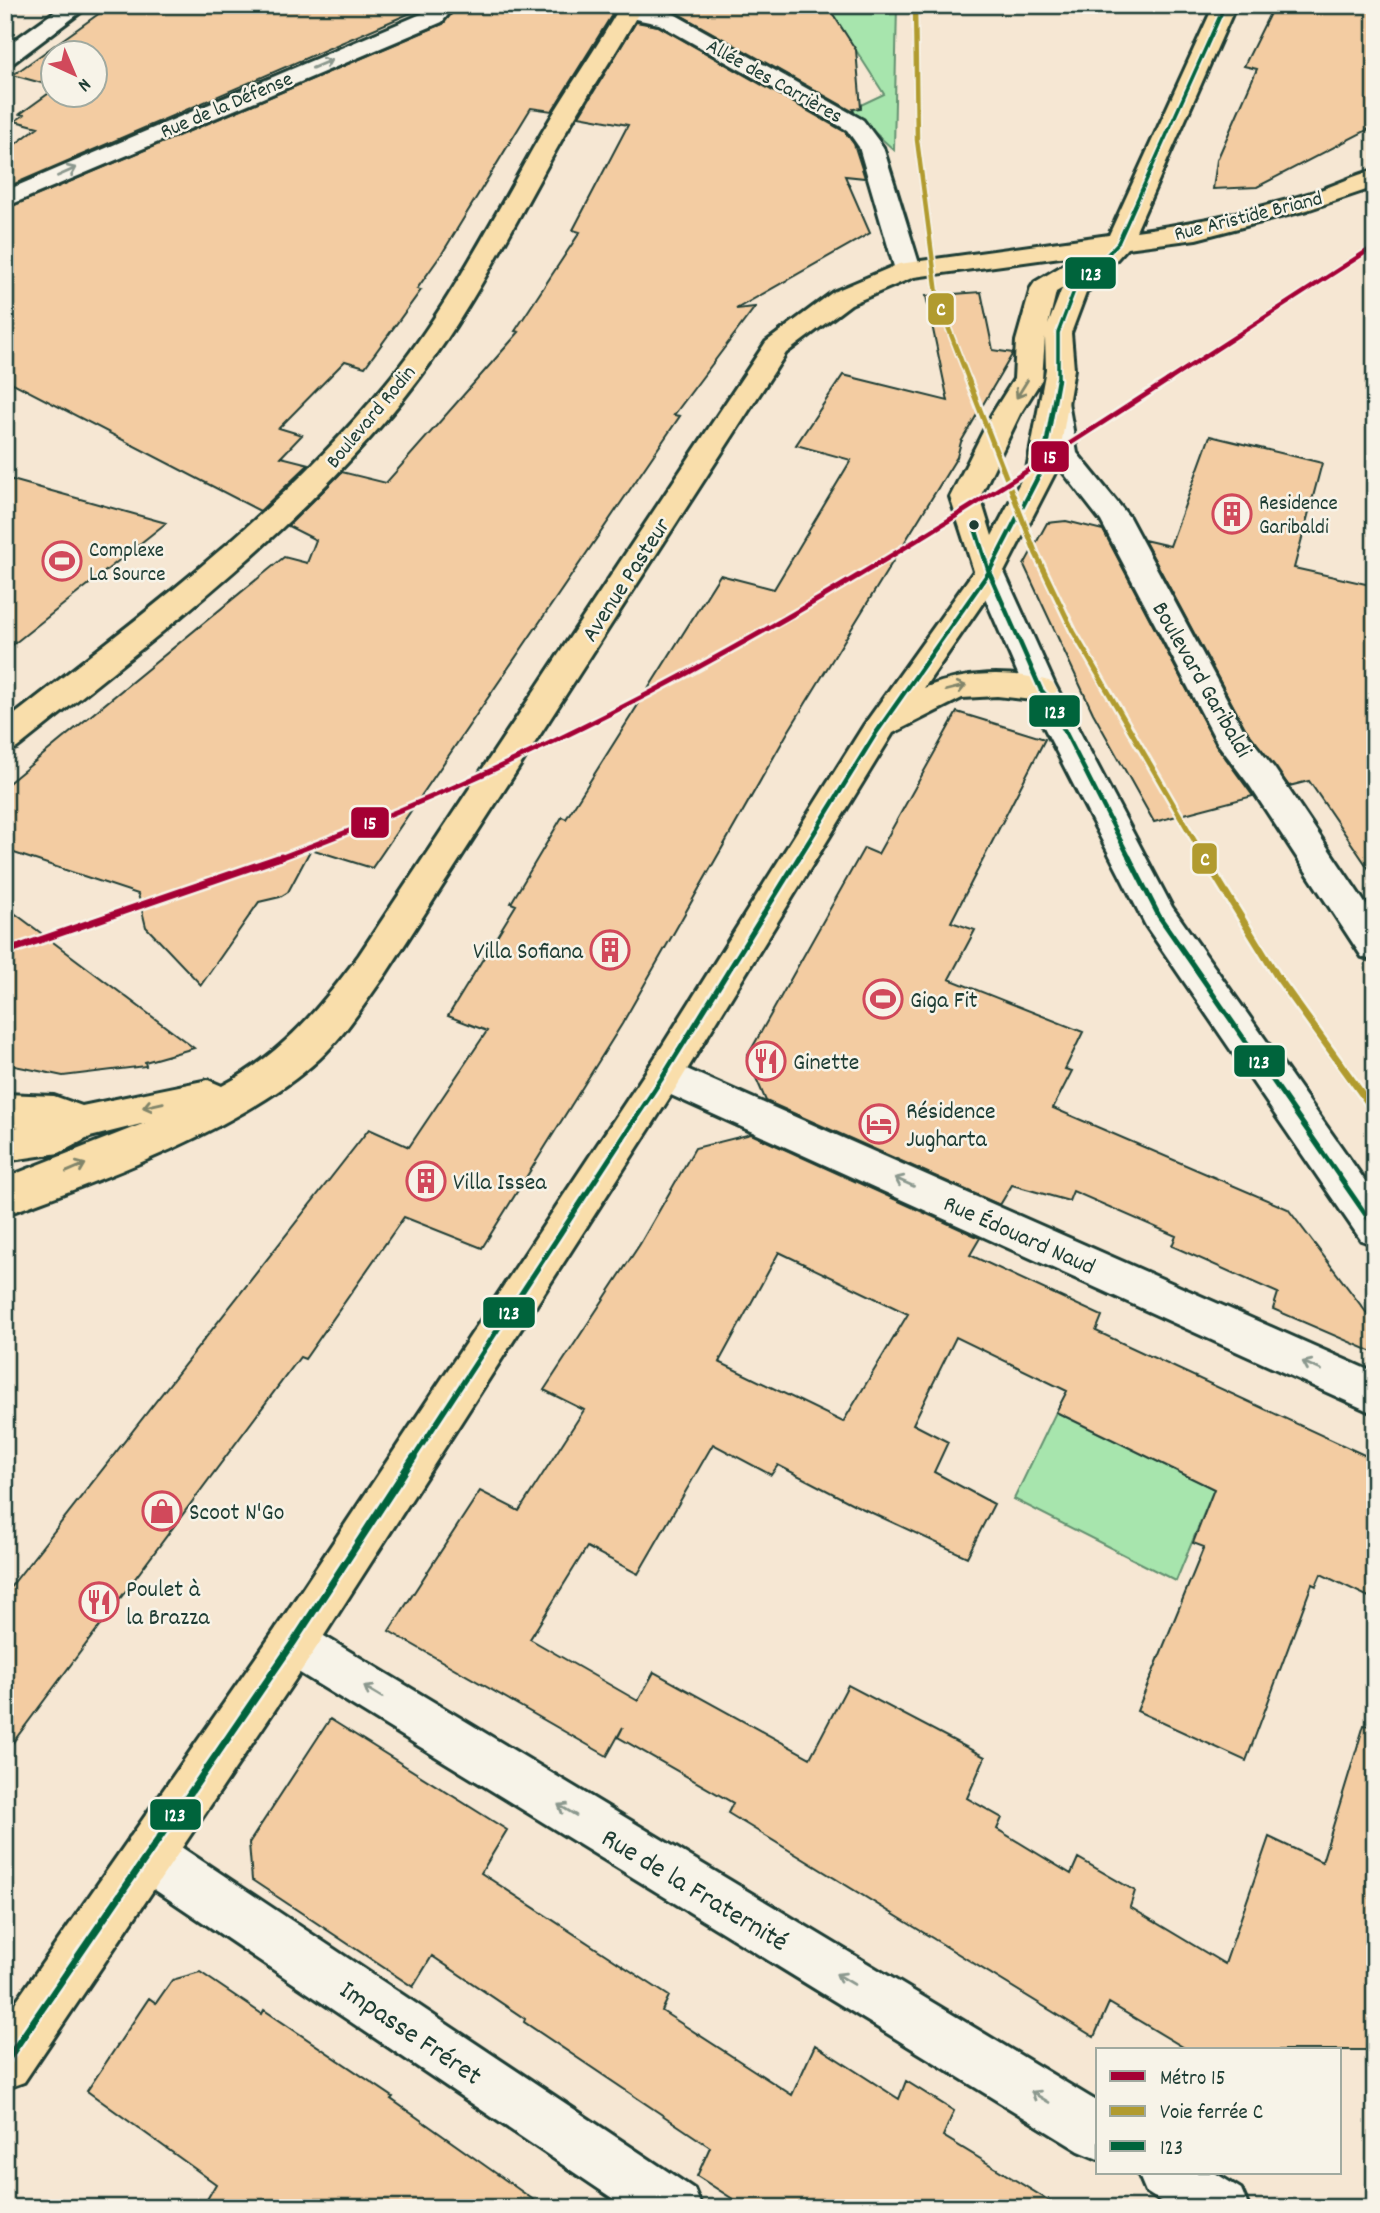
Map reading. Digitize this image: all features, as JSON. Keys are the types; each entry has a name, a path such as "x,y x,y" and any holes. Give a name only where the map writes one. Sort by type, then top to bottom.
{"main road":[{"path":"5,2063 293,1643 664,1075 876,733 989,572 1042,469 1060,369 1058,333 1074,291 1118,243 1225,5"},
{"name":"Boulevard Rodin","path":"5,740 180,598 322,473 395,391 477,270 567,111 631,8"},
{"name":"Rue Aristide Briand","path":"1118,243 1196,230 1285,208 1354,188 1375,177"},
{"path":"1031,341 1044,288 1118,243"},
{"name":"Avenue Pasteur","path":"8,1196 171,1127 245,1091 303,1050 327,1026 372,965 776,348 842,298 908,270 1118,243"},
{"path":"989,572 965,497 1006,414 1028,379 1031,298 1022,256"},
{"path":"876,733 927,698 954,687 994,682 1041,690"},
{"path":"5,1145 60,1137 80,1123 163,1103 245,1091"},
{"path":"5,1110 54,1112 80,1123"}],"street":[{"path":"5,58 79,5"},
{"name":"Rue de la Défense","path":"5,200 434,17 445,5"},
{"name":"Allée des Carrières","path":"631,8 666,19 855,125 871,147 908,270"},
{"name":"Boulevard Garibaldi","path":"1055,402 1063,454 1114,517 1230,736 1262,777 1375,947"},
{"path":"989,572 1041,690 1048,698 1159,916 1375,1228"},
{"name":"Rue Édouard Naud","path":"664,1075 1375,1394"},
{"name":"Rue de la Fraternité","path":"293,1643 1096,2131"},
{"name":"Impasse Fréret","path":"148,1855 675,2208"},
{"path":"1167,2174 1222,2208"}],"green space":[{"path":"827,5 897,5 894,150 850,110 884,94"},
{"path":"1056,1412 1214,1489 1176,1581 1014,1499"}],"building":[{"path":"111,5 429,5 5,188 5,152 38,127 15,121 24,115 20,114 38,101 38,108 108,108 108,38 65,38"},
{"path":"458,5 618,5 552,111 531,108 443,252 417,289 421,290 365,367 345,361 279,428 302,435 281,457 309,464 260,511 5,379 5,209 443,24"},
{"path":"646,5 827,5 856,50 861,108 853,109 854,112 675,12"},
{"path":"1274,5 1375,5 1375,126 1257,187 1213,189 1217,160 1257,69 1244,66"},
{"path":"636,22 658,26 845,132 854,144 865,178 845,176 870,233 736,309 755,307 674,415 680,416 372,868 311,849 288,892 280,897 259,902 201,985 146,927 138,894 5,850 5,786 284,557 307,563 316,540 288,526 342,472 386,483 519,332 515,331 580,232 573,230 628,125 579,116"},
{"path":"38,57 38,82 13,75"},
{"path":"981,292 993,350 1013,353 961,442 957,457 788,732 622,1024 482,1248 404,1217 305,1359 300,1357 5,1753 5,1594 369,1129 409,1147 487,1031 448,1016 516,905 511,903 562,817 566,819 720,575 774,589 851,460 796,445 843,375 948,401 926,296"},
{"path":"1210,436 1322,463 1294,568 1375,586 1375,878 1309,781 1289,786 1245,728 1144,540 1170,546"},
{"name":"Complexe La Source","path":"5,478 166,523 5,651"},
{"path":"1066,521 1103,530 1216,745 1253,796 1154,822 1093,713 1024,565 1047,523"},
{"path":"957,712 1045,739 951,922 975,930 949,979 1083,1032 1065,1069 1072,1071 1053,1108 1288,1209 1375,1324 1375,1353 1273,1309 1278,1293 1172,1246 1176,1236 1073,1191 1069,1201 1012,1185 1000,1205 766,1101 747,1057 864,848 878,854"},
{"path":"5,906 194,1048 145,1062 146,1066 63,1076 5,1064"},
{"path":"751,1134 980,1238 970,1255 1102,1316 1096,1331 1375,1460 1375,1600 1321,1574 1316,1586 1312,1584 1246,1761 1137,1711 1204,1547 1193,1543 1214,1489 1056,1412 1067,1391 956,1337 913,1424 948,1442 934,1472 994,1504 967,1557 855,1505 778,1465 771,1475 713,1444 638,1574 587,1547 530,1639 638,1701 654,1672 810,1758 848,1685 985,1757 967,1798 1002,1818 997,1829 1071,1874 1078,1858 1135,1891 1130,1907 1225,1964 1269,1837 1322,1862 1364,1725 1375,1726 1375,2050 1185,2048 1109,2003 1094,2037 728,1813 733,1803 618,1737 623,1727 607,1756 389,1631 480,1491 519,1511 584,1410 544,1390 640,1244 695,1148","holes":["779,1252 908,1314 843,1422 719,1362"]},
{"path":"330,1719 507,1830 481,1873 669,1996 662,2011 792,2095 815,2045 899,2099 906,2081 954,2111 943,2136 1061,2208 747,2208 697,2176 710,2147 524,2022 525,2019 432,1956 413,1987 252,1880 249,1843"},
{"path":"200,1972 262,2014 264,2010 393,2097 391,2099 545,2208 202,2208 216,2184 87,2091 149,1998 156,2003 172,1980"}],"metro line":[{"name":"15","path":"5,952 160,901 314,845 465,783 612,713 711,660 904,548 1375,246"}],"rail line":[{"name":"C","path":"915,5 917,140 938,301 1036,554 1073,631 1158,782 1277,976 1375,1112"}],"transit line":[{"name":"123","path":"5,2063 293,1643 664,1075 876,733 989,572 1042,469 1060,369 1058,333 1074,291 1118,243 1225,5"},
{"name":"123","path":"974,525 989,572 1041,690 1048,698 1159,916 1375,1228"}],"place":[{"name":"Residence Garibaldi","path":"1232,514"},
{"name":"Complexe La Source","path":"62,561"},
{"name":"Villa Sofiana","path":"610,950"},
{"name":"Giga Fit","path":"883,999"},
{"name":"Ginette","path":"766,1061"},
{"name":"Résidence Jugharta","path":"879,1124"},
{"name":"Villa Issea","path":"426,1181"},
{"name":"Scoot N'Go","path":"162,1511"},
{"name":"Poulet à la Brazza","path":"99,1602"}]}
